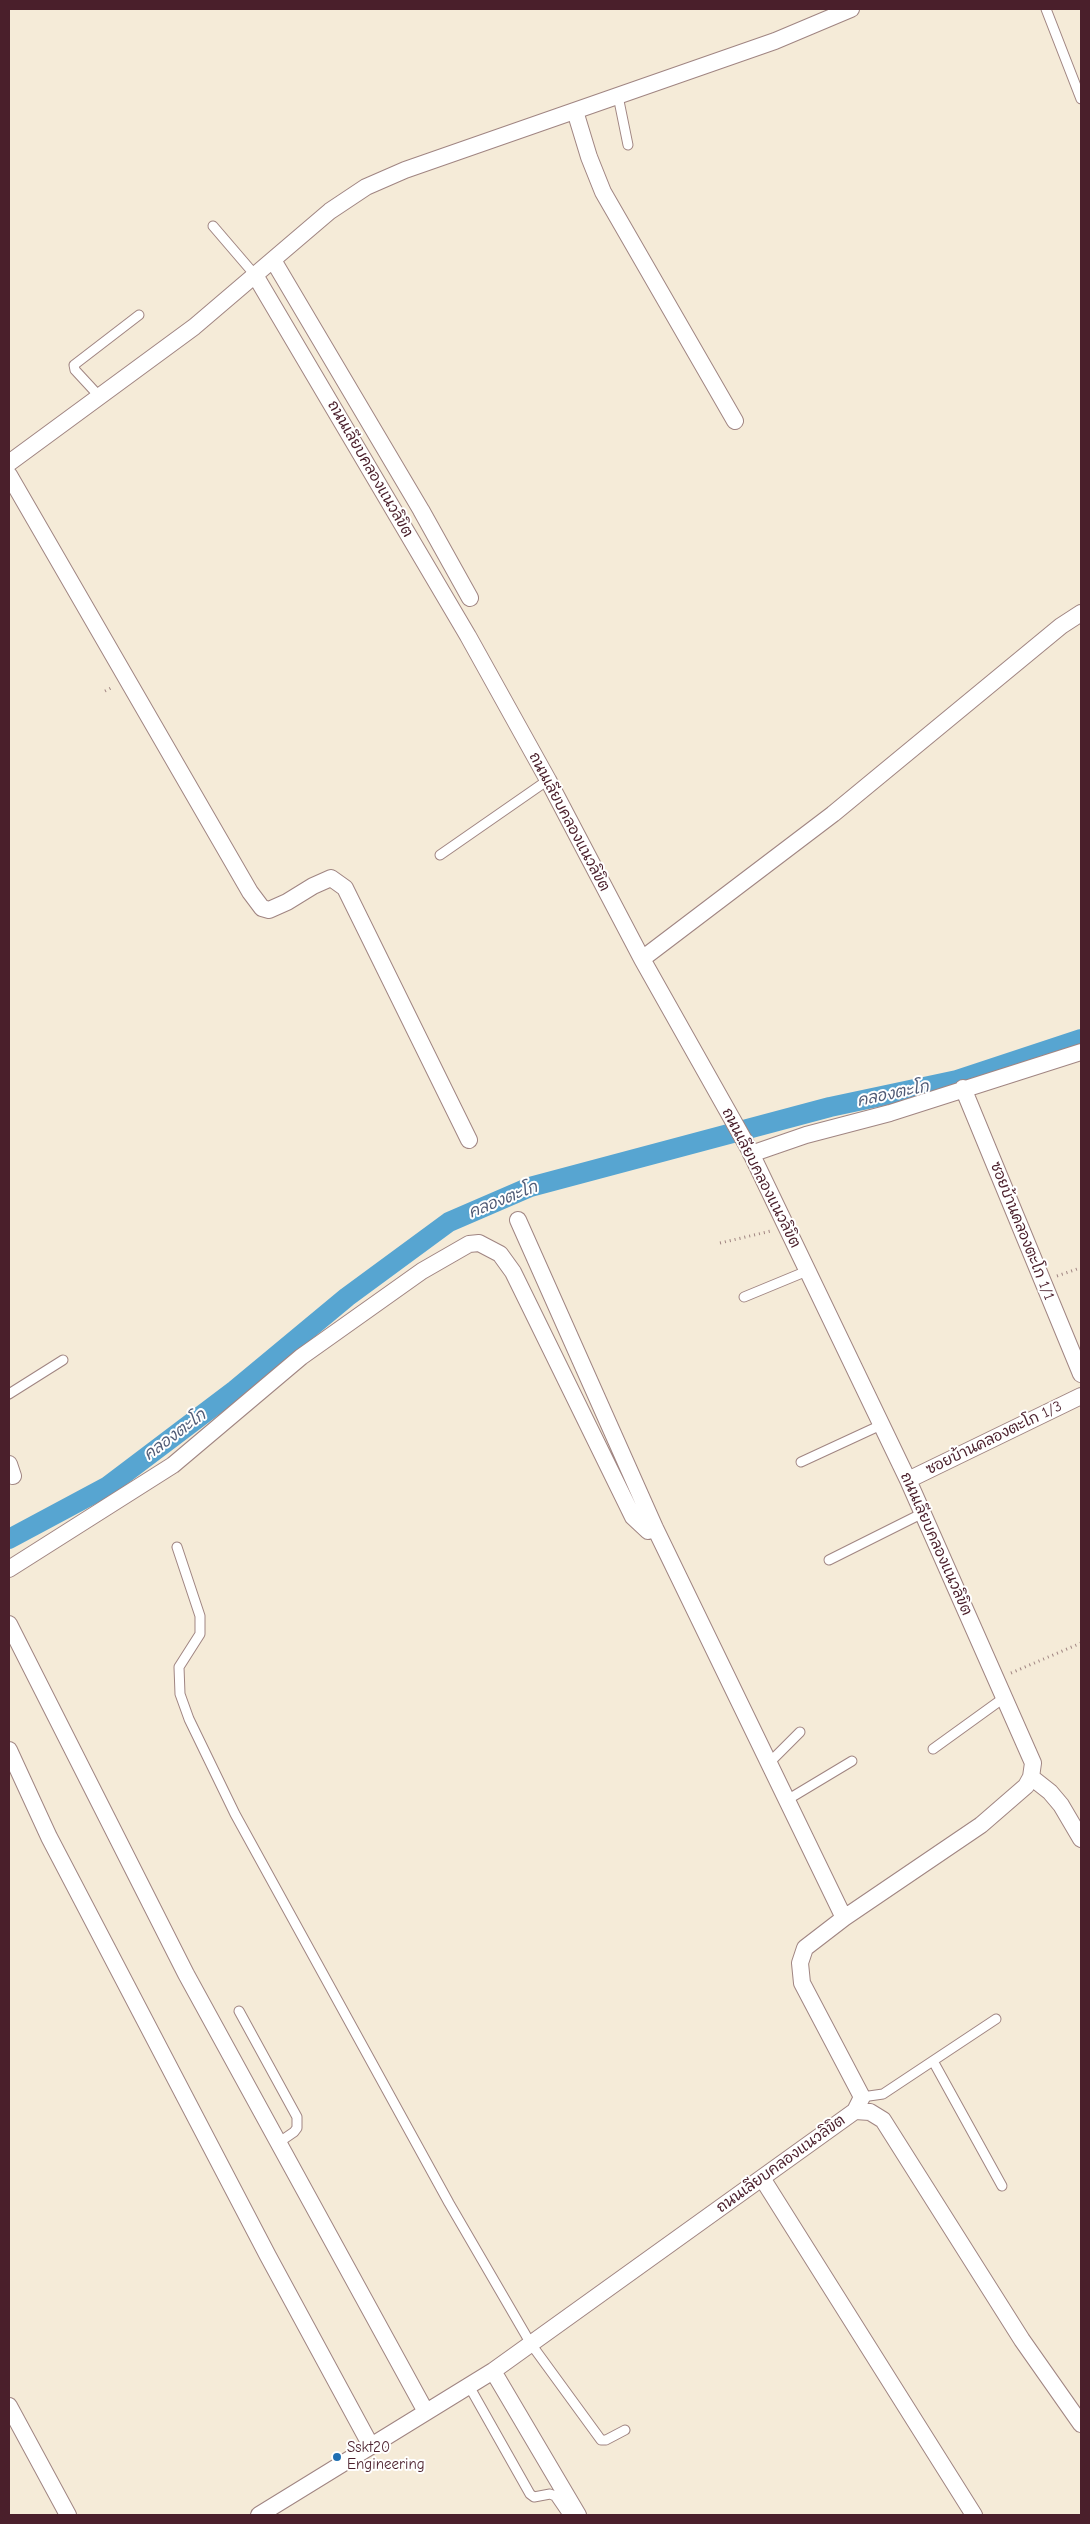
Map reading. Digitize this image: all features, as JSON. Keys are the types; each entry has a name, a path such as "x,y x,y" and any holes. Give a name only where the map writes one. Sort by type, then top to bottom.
{"street":[{"path":"9,463 194,327 330,211 366,187 405,170 776,41 851,9"},
{"path":"575,111 589,157 603,192 735,421"},
{"path":"273,260 421,510 470,598"},
{"name":"ถนนเลียบคลองแนวลิขิต","path":"255,275 402,524 548,780 642,959 750,1152 923,1513 1033,1763 1031,1778"},
{"path":"9,475 250,892 262,908 269,910 331,878 345,888 469,1140"},
{"path":"402,524 421,510"},
{"path":"642,959 833,814 1061,626 1081,613"},
{"path":"750,1152 890,1113 963,1088 1081,1052"},
{"name":"ซอยบ้านคลองตะโก 1/1","path":"963,1088 1081,1374"},
{"path":"518,1220 655,1528 844,1918"},
{"path":"9,1569 173,1465 301,1357 422,1270 469,1244 479,1243 500,1254 513,1272 633,1517 648,1531 655,1528"},
{"name":"ซอยบ้านคลองตะโก 1/3","path":"908,1480 1081,1396"},
{"path":"9,1624 186,1974 426,2412"},
{"path":"9,1750 54,1845 268,2256 371,2446"},
{"path":"1081,1839 1061,1805 1050,1792 1031,1778 1026,1786 980,1825 844,1918 805,1948 800,1963 802,1983 858,2104 883,2120 1022,2340 1081,2424"},
{"name":"ถนนเลียบคลองแนวลิขิต","path":"259,2515 493,2371 762,2178 858,2104"},
{"path":"762,2178 974,2515"},
{"path":"493,2371 578,2515"},
{"path":"9,2406 68,2515"}],"lane":[{"path":"1046,9 1081,99"},
{"path":"618,96 628,145"},
{"path":"214,226 255,275"},
{"path":"99,396 75,370 74,365 139,315"},
{"path":"440,855 548,780"},
{"path":"744,1297 807,1271"},
{"path":"9,1394 62,1360"},
{"path":"802,1462 882,1425"},
{"path":"829,1560 923,1513"},
{"path":"177,1548 200,1616 200,1634 179,1667 180,1694 189,1719 235,1814 449,2203 531,2344 601,2440 606,2440 626,2430"},
{"path":"933,1750 1004,1697"},
{"path":"769,1763 800,1732"},
{"path":"787,1800 852,1761"},
{"path":"239,2011 297,2117 297,2128 278,2143"},
{"path":"858,2104 883,2094 996,2019"},
{"path":"933,2061 1002,2186"},
{"path":"469,2386 530,2494 534,2497 550,2494 555,2496 568,2515"}],"path":[{"path":"720,1243 787,1228"},
{"path":"1042,1281 1080,1268"},
{"path":"997,1679 1081,1643"}],"waterway":[{"name":"คลองตะโก","path":"9,1539 108,1486 235,1390 347,1297 449,1222 530,1187 830,1107 957,1080 1081,1039"}],"place":[{"name":"Sskt20 Engineering","path":"337,2457"}]}
